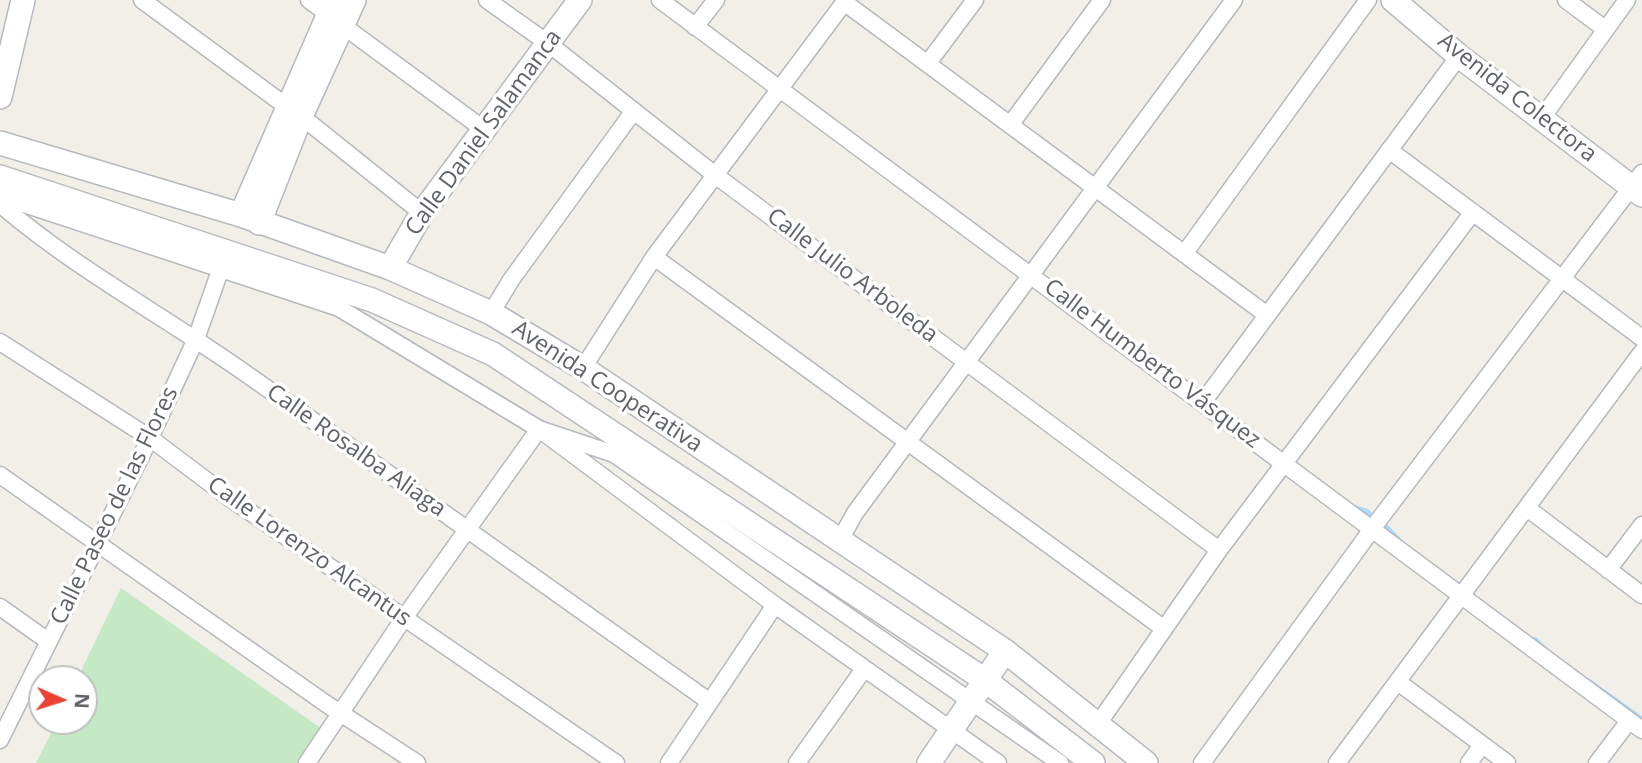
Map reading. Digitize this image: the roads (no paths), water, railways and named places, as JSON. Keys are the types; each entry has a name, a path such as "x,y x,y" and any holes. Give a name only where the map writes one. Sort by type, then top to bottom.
{"street":[{"path":"0,97 23,0"},
{"path":"142,0 293,111 422,213"},
{"path":"309,0 335,13 486,131"},
{"path":"250,219 335,13 354,0"},
{"name":"Calle Julio Arboleda","path":"487,0 549,44 715,174 1219,550"},
{"name":"Calle Daniel Salamanca","path":"390,268 422,213 486,131 580,0"},
{"name":"Calle Humberto Vásquez","path":"660,0 1635,726"},
{"path":"695,27 716,0"},
{"path":"928,63 975,0"},
{"path":"1010,125 1102,0"},
{"path":"839,542 852,517 1234,0"},
{"path":"1184,254 1368,0"},
{"name":"Avenida Colectora","path":"1393,0 1459,56 1639,185"},
{"path":"1566,0 1605,29"},
{"path":"1542,118 1628,0"},
{"path":"583,368 654,257 845,1 1267,315"},
{"path":"1203,402 1459,56"},
{"path":"491,313 511,280 633,112"},
{"name":"Avenida Cooperativa","path":"0,143 250,219 390,268 491,313 583,368 1005,651 1146,763"},
{"path":"1389,150 1642,338"},
{"name":"Avenida Cooperativa","path":"0,177 372,300 493,354 985,680 1093,763"},
{"path":"1202,763 1371,530 1561,278 1639,185"},
{"path":"0,196 339,308 538,429 775,606 953,728 998,763"},
{"name":"Calle Rosalba Aliaga","path":"0,204 55,247 196,339 710,702"},
{"path":"1098,724 1219,550 1473,212"},
{"path":"654,257 1163,628"},
{"name":"Calle Paseo de las Flores","path":"1,737 150,438 196,339 221,268"},
{"name":"Calle Lorenzo Alcantus","path":"0,342 150,438 231,499 616,763"},
{"path":"1337,763 1642,352"},
{"path":"307,763 404,618 538,429"},
{"path":"538,429 614,454 1060,763"},
{"path":"0,475 417,763"},
{"path":"1527,508 1642,595"},
{"path":"1608,570 1642,525"},
{"path":"669,763 775,606"},
{"path":"0,607 48,641"},
{"path":"929,763 1005,651"},
{"path":"797,763 864,669"},
{"path":"1398,682 1507,763"},
{"path":"1597,763 1635,726"},
{"path":"1469,763 1482,745"}],"waterway":[{"path":"1062,290 1122,334"},
{"path":"1261,456 1276,467"},
{"path":"1353,507 1367,511 1375,519"},
{"path":"1383,523 1403,544"},
{"path":"1530,640 1535,639 1545,649"},
{"path":"1589,681 1642,719"}]}
